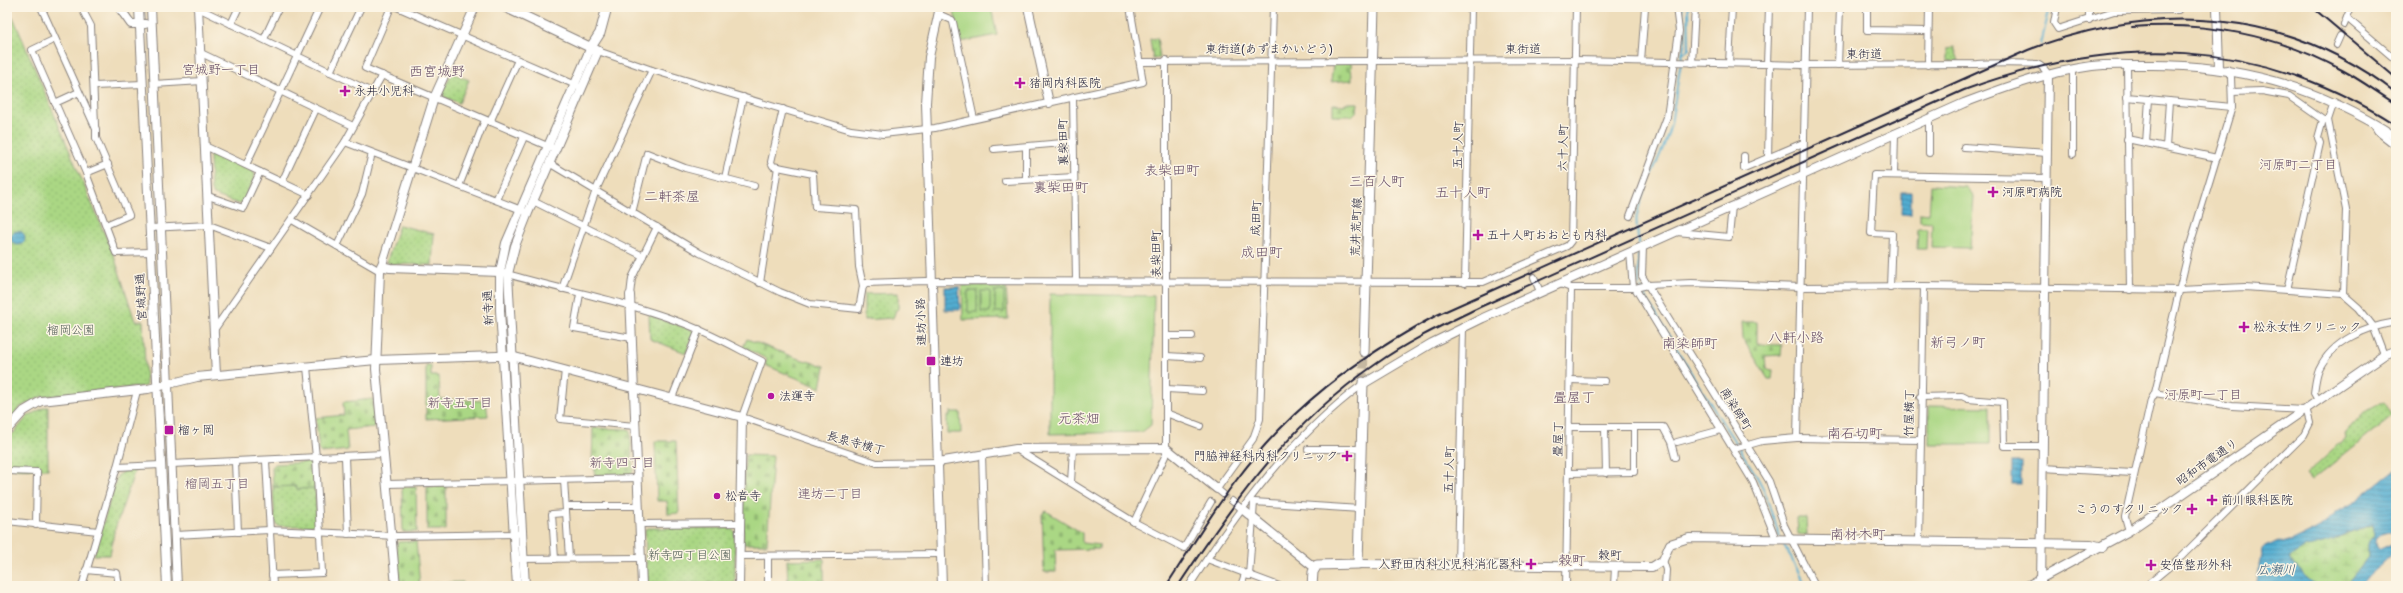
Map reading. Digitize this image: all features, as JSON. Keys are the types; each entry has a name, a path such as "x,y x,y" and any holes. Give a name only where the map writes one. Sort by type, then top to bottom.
{"main road":[{"path":"505,7 595,46 607,7"},
{"name":"荒井荒町線","path":"1364,352 1374,7"},
{"path":"1312,586 1314,568 1318,564 1358,564 1363,383"}],"street":[{"path":"41,7 96,129"},
{"path":"81,7 91,26 96,138 129,215 106,226"},
{"path":"119,7 131,24 151,24"},
{"name":"宮城野通","path":"139,7 167,586"},
{"name":"宮城野通","path":"151,7 177,586"},
{"path":"231,24 239,7"},
{"path":"264,39 279,7"},
{"path":"246,165 320,7"},
{"path":"330,72 361,7"},
{"path":"391,7 365,68 551,148"},
{"path":"397,7 578,86"},
{"path":"396,586 376,360 381,268 434,98 475,7"},
{"path":"1028,7 1049,103"},
{"path":"595,46 652,70 864,132 883,134 926,129 1143,82 1141,62 1130,7"},
{"name":"成田町","path":"1220,491 1253,439 1260,424 1266,282 1273,7"},
{"name":"五十人町","path":"1465,283 1471,7"},
{"name":"六十人町","path":"1528,263 1566,246 1571,241 1576,7"},
{"path":"1641,61 1645,7"},
{"path":"1630,216 1663,132 1667,117 1679,31 1676,7"},
{"path":"1689,63 1695,7"},
{"path":"1729,63 1732,7"},
{"path":"1768,158 1769,7"},
{"path":"1797,438 1804,65 1807,7"},
{"path":"1838,65 1840,7"},
{"path":"1867,7 1867,30 1928,31"},
{"path":"1928,65 1929,7"},
{"path":"2057,7 2054,23 2058,29 2119,9 2148,8 2178,10 2178,7"},
{"path":"2089,7 2089,20"},
{"path":"2129,531 2125,517 2133,473 2151,400 2155,393 2190,245 2218,158 2232,107 2231,77 2223,69 2217,7"},
{"path":"2344,25 2351,7"},
{"path":"216,375 198,8 374,93"},
{"path":"939,10 953,22 974,119"},
{"name":"連坊小路","path":"939,10 926,74 926,129 942,586"},
{"path":"2347,18 2396,60"},
{"path":"2336,45 2340,36"},
{"path":"55,39 32,50 86,173 116,253 151,252"},
{"name":"新寺通","path":"525,586 510,480 504,273 506,243 524,211 595,46"},
{"path":"201,53 353,126"},
{"path":"459,186 488,121 518,60"},
{"name":"東街道(あずまかいどう)","path":"1141,62 1166,60 1372,61"},
{"name":"表柴田町","path":"1166,60 1167,449"},
{"name":"東街道","path":"1372,61 1576,60 1804,65 1928,65 1991,62 2038,64 2046,70 2048,75"},
{"path":"1189,586 1242,509 1290,449 1332,409 1363,383 1463,328 1540,292 1929,118 2003,88 2073,69 2127,65 2185,64 2223,69 2279,82 2334,102 2396,137"},
{"path":"2127,65 2130,290"},
{"path":"2073,69 2073,154"},
{"path":"562,289 596,190 652,70"},
{"path":"214,330 345,142 353,126 374,93 382,75"},
{"path":"2041,582 2048,75"},
{"path":"154,84 202,81"},
{"path":"94,86 143,84"},
{"path":"2232,92 2262,91 2289,96 2325,120 2346,210 2343,294"},
{"path":"55,103 79,92"},
{"path":"725,178 743,97"},
{"path":"2127,97 2232,107"},
{"name":"裏柴田町","path":"1073,98 1076,281"},
{"path":"2146,143 2149,98"},
{"path":"2166,147 2169,100"},
{"path":"2287,290 2320,143 2318,138 2334,102"},
{"path":"282,182 316,109"},
{"path":"549,163 700,253 760,283 804,302 859,309 863,286 859,267 856,210 815,207 813,174 773,166 771,162 783,109"},
{"path":"1928,153 1929,118"},
{"path":"2371,122 2378,132 2396,146"},
{"path":"1894,175 1895,133"},
{"path":"496,200 524,137"},
{"path":"2127,139 2218,158"},
{"path":"345,142 524,211"},
{"path":"994,150 1074,142"},
{"path":"1744,156 1744,168 1803,143"},
{"path":"205,146 309,195"},
{"path":"1026,147 1026,179"},
{"path":"1964,147 2047,153"},
{"name":"新寺通","path":"524,211 533,201 549,163 551,148"},
{"path":"632,213 647,152 685,168 754,186"},
{"path":"337,246 362,194 372,153"},
{"path":"86,173 108,164"},
{"path":"760,283 778,167"},
{"path":"208,196 243,208 260,172"},
{"path":"1890,287 1892,234 1871,233 1874,175 2046,178"},
{"path":"1005,181 1074,177"},
{"path":"533,201 643,256"},
{"path":"1673,232 1729,237 1732,206"},
{"path":"292,220 337,246 381,268 504,273 630,306 699,329 762,361 742,417 739,586"},
{"path":"150,228 209,225 271,248"},
{"path":"642,586 630,295 632,278 657,227"},
{"name":"南染師町","path":"1642,246 1642,276 1768,481 1784,525 1815,586"},
{"path":"1631,251 1634,288 1721,430 1735,448 1762,499 1778,540"},
{"path":"863,286 866,283 932,281 1465,283 1483,282 1528,263 1531,269"},
{"path":"1534,277 1540,292"},
{"path":"1559,284 1571,288 1634,288 1648,285 1691,283 1801,287 1924,286 2130,290 2180,290 2245,287 2343,294 2360,308 2373,326 2384,355"},
{"name":"竹屋横丁","path":"1919,541 1920,397 1924,286"},
{"name":"畳屋丁","path":"1566,586 1571,288"},
{"path":"580,294 574,328 632,338"},
{"path":"2318,400 2314,393 2318,371 2327,356 2357,332 2373,326 2396,322"},
{"name":"五十人町","path":"1458,566 1463,328"},
{"path":"672,398 699,329"},
{"path":"1167,336 1192,336"},
{"name":"昭和市電通り","path":"2027,586 2041,582 2129,531 2304,409 2384,355 2396,350"},
{"path":"7,430 24,411 41,401 137,391 197,377 376,360 507,356 742,417"},
{"name":"新寺通","path":"507,356 519,480 518,534"},
{"path":"1167,356 1200,358"},
{"path":"272,575 322,573 316,458 307,367"},
{"path":"564,370 560,419 635,426"},
{"path":"1570,380 1605,381"},
{"path":"1166,389 1202,391"},
{"path":"82,586 117,467 137,391"},
{"path":"2146,586 2192,547 2304,436 2310,423 2304,409 2232,406 2155,393"},
{"path":"1920,397 1962,396 1968,400 2003,402 2004,446 2043,446"},
{"path":"1166,413 1200,426"},
{"name":"長泉寺横丁","path":"742,417 794,436 877,463 938,462"},
{"path":"1569,427 1663,427 1671,442 1675,457"},
{"path":"1605,428 1606,473"},
{"path":"1568,473 1634,472 1634,428"},
{"path":"1677,442 1721,430"},
{"path":"1735,448 1744,444 1779,438 1920,440"},
{"path":"938,462 1016,449 1167,449 1220,491"},
{"path":"1016,449 1134,522 1184,548 1211,502"},
{"path":"1071,482 1073,449"},
{"path":"1134,522 1167,449"},
{"path":"1308,449 1361,449"},
{"path":"172,464 266,461 384,454"},
{"path":"982,454 986,586"},
{"path":"345,456 348,534"},
{"path":"266,461 273,586"},
{"path":"235,462 238,532"},
{"path":"117,467 161,465"},
{"path":"2042,468 2133,473"},
{"path":"7,471 37,472 36,525"},
{"path":"387,484 638,478"},
{"path":"564,480 569,558"},
{"path":"1232,501 1314,568"},
{"path":"1241,586 1247,575 1254,502 1360,508"},
{"path":"555,558 552,514 566,510 639,506"},
{"path":"7,522 98,531"},
{"path":"640,524 739,524"},
{"path":"175,535 270,530 391,536 518,534"},
{"path":"1665,586 1666,570 1663,560 1670,544 1681,539 2091,544 2102,547"},
{"path":"739,556 940,554"},
{"path":"768,556 768,586"},
{"path":"520,559 641,558"},
{"path":"1207,558 1247,575 1279,586"},
{"name":"新寺通","path":"517,586 520,559"},
{"name":"穀町","path":"1358,564 1652,567 1663,560"},
{"path":"1614,586 1615,567"},
{"path":"86,570 117,573 119,586"}],"green space":[{"path":"953,7 991,7 997,35 961,42"},
{"name":"榴岡公園","path":"13,17 114,256 135,321 143,321 146,386 40,397 19,408 7,423 7,30"},
{"path":"1157,38 1160,58 1153,59 1150,39"},
{"path":"1954,47 1959,61 1947,62 1947,48"},
{"path":"1333,62 1351,62 1352,80 1331,82"},
{"path":"452,73 469,80 459,103 444,97 442,93"},
{"path":"1345,103 1358,103 1357,111 1352,116 1333,116 1333,104 1345,105"},
{"path":"213,152 254,172 255,176 243,203 239,204 214,195 211,191 210,155"},
{"path":"1931,185 1966,187 1974,196 1970,248 1931,247 1932,222 1920,221 1920,213 1929,214"},
{"path":"399,225 434,234 432,265 389,264 387,261"},
{"path":"1918,228 1927,228 1926,249 1917,249"},
{"path":"962,285 1006,285 1008,319 963,320"},
{"path":"968,291 977,291 977,312 968,312"},
{"path":"981,291 990,291 990,312 981,312"},
{"path":"995,291 1004,291 1004,312 995,312"},
{"path":"898,293 898,309 896,310 893,318 864,320 864,294"},
{"path":"1050,294 1154,296 1151,425 1142,432 1050,434"},
{"path":"649,315 695,331 686,353 650,339"},
{"path":"1742,322 1757,322 1757,344 1782,345 1781,355 1765,356 1766,369 1773,370 1772,379 1768,379 1743,339"},
{"path":"747,339 796,358 825,366 821,388 765,365 767,359 743,347"},
{"path":"426,365 431,365 431,376 439,376 440,399 486,401 488,416 426,419"},
{"path":"373,399 375,427 346,430 348,450 321,453 319,451 316,418 344,415 343,402"},
{"path":"2384,402 2393,415 2311,481 2306,475 2346,438 2345,434 2366,411"},
{"path":"1929,406 1990,407 1990,444 1929,444"},
{"path":"45,407 48,407 48,469 7,468 7,441 28,416"},
{"path":"950,412 960,412 961,433 947,433 947,416 950,416"},
{"path":"593,428 628,429 630,431 633,471 630,475 595,475 594,465 592,465"},
{"path":"655,441 676,441 679,513 668,514 667,501 657,501"},
{"path":"745,455 773,456 767,544 743,544"},
{"path":"311,462 314,465 315,488 297,489 296,486 273,487 272,467 275,464"},
{"path":"126,470 135,470 114,532 110,555 94,555 117,476"},
{"path":"297,486 297,489 315,488 317,523 313,526 278,526 275,522 273,487"},
{"path":"446,486 446,530 427,530 427,487"},
{"path":"402,487 416,487 417,532 403,532"},
{"path":"1046,511 1082,533 1082,543 1099,545 1099,549 1055,550 1056,572 1044,572 1042,514"},
{"path":"1797,518 1806,518 1807,535 1798,534"},
{"path":"2373,524 2374,535 2368,544 2368,557 2345,586 2317,586 2293,564 2290,557 2304,548 2333,540"},
{"name":"新寺四丁目公園","path":"648,528 731,528 735,532 735,583 647,583 645,530"},
{"path":"416,541 420,586 400,586 396,545 398,542"},
{"path":"824,559 824,586 788,586 787,560"},
{"path":"463,582 463,586 433,586 433,583"}],"water":[{"path":"1902,192 1911,192 1911,215 1901,214"},
{"path":"15,231 21,231 25,235 25,241 21,245 15,245 11,241 11,235"},
{"path":"945,287 959,287 960,310 945,310"},
{"path":"2012,462 2021,462 2021,484 2012,484"},
{"name":"広瀬川","path":"2396,469 2396,530 2381,534 2375,540 2378,550 2396,542 2395,549 2392,555 2365,580 2362,586 2345,586 2368,557 2368,544 2374,535 2372,524 2333,540 2305,548 2290,557 2293,564 2317,586 2255,586 2262,549 2278,541 2290,542 2317,529 2339,511 2355,502"}],"waterway":[{"path":"1638,245 1637,215 1640,202 1665,143 1672,118 1685,37 1682,7"},
{"path":"1681,55 1689,49 1688,7"},
{"path":"2041,44 2050,7"},
{"path":"1638,252 1639,285"},
{"path":"1641,289 1696,381 1756,475 1763,488 1780,537"},
{"path":"1782,541 1806,586"}],"tunnel":[{"path":"2340,36 2344,25"},
{"path":"1531,269 1534,277"},
{"path":"1363,382 1364,352"},
{"path":"1223,494 1232,501"}],"railway":[{"path":"2312,7 2396,78"},
{"path":"1166,586 1217,507 1256,455 1278,430 1326,387 1379,349 1437,315 2028,50 2076,34 2123,24 2171,20 2218,21 2265,29 2310,44 2354,65 2396,93"},
{"path":"2132,27 2187,26 2240,33 2267,39 2318,58 2342,70 2396,104"},
{"path":"1178,586 1221,523 1266,465 1291,437 1317,411 1345,387 1388,356 1427,333 1480,307 1964,90 2021,72 2076,59 2131,53 2185,53 2238,60 2291,74 2344,96 2396,125"}],"place":[{"name":"猪岡内科医院","path":"1020,83"},
{"name":"永井小児科","path":"345,91"},
{"name":"河原町病院","path":"1993,192"},
{"name":"五十人町おおとも内科","path":"1478,235"},
{"name":"松永女性クリニック","path":"2244,327"},
{"name":"連坊","path":"931,361"},
{"name":"法運寺","path":"771,396"},
{"name":"榴ヶ岡","path":"169,430"},
{"name":"門脇神経科内科クリニック","path":"1347,456"},
{"name":"松音寺","path":"717,496"},
{"name":"前川眼科医院","path":"2212,500"},
{"name":"こうのすクリニック","path":"2192,509"},
{"name":"入野田内科小児科消化器科","path":"1531,564"},
{"name":"安倍整形外科","path":"2151,565"}],"district":[{"name":"宮城野一丁目","path":"221,69"},
{"name":"西宮城野","path":"437,71"},
{"name":"河原町二丁目","path":"2298,164"},
{"name":"表柴田町","path":"1172,170"},
{"name":"三百人町","path":"1377,181"},
{"name":"裏柴田町","path":"1061,187"},
{"name":"五十人町","path":"1463,192"},
{"name":"二軒茶屋","path":"672,196"},
{"name":"成田町","path":"1262,252"},
{"name":"八軒小路","path":"1796,337"},
{"name":"新弓ノ町","path":"1958,342"},
{"name":"南染師町","path":"1690,343"},
{"name":"河原町一丁目","path":"2203,394"},
{"name":"畳屋丁","path":"1574,397"},
{"name":"新寺五丁目","path":"460,402"},
{"name":"元茶畑","path":"1079,418"},
{"name":"南石切町","path":"1855,433"},
{"name":"新寺四丁目","path":"622,462"},
{"name":"榴岡五丁目","path":"217,483"},
{"name":"連坊二丁目","path":"830,493"},
{"name":"南材木町","path":"1858,534"},
{"name":"穀町","path":"1572,560"}]}
